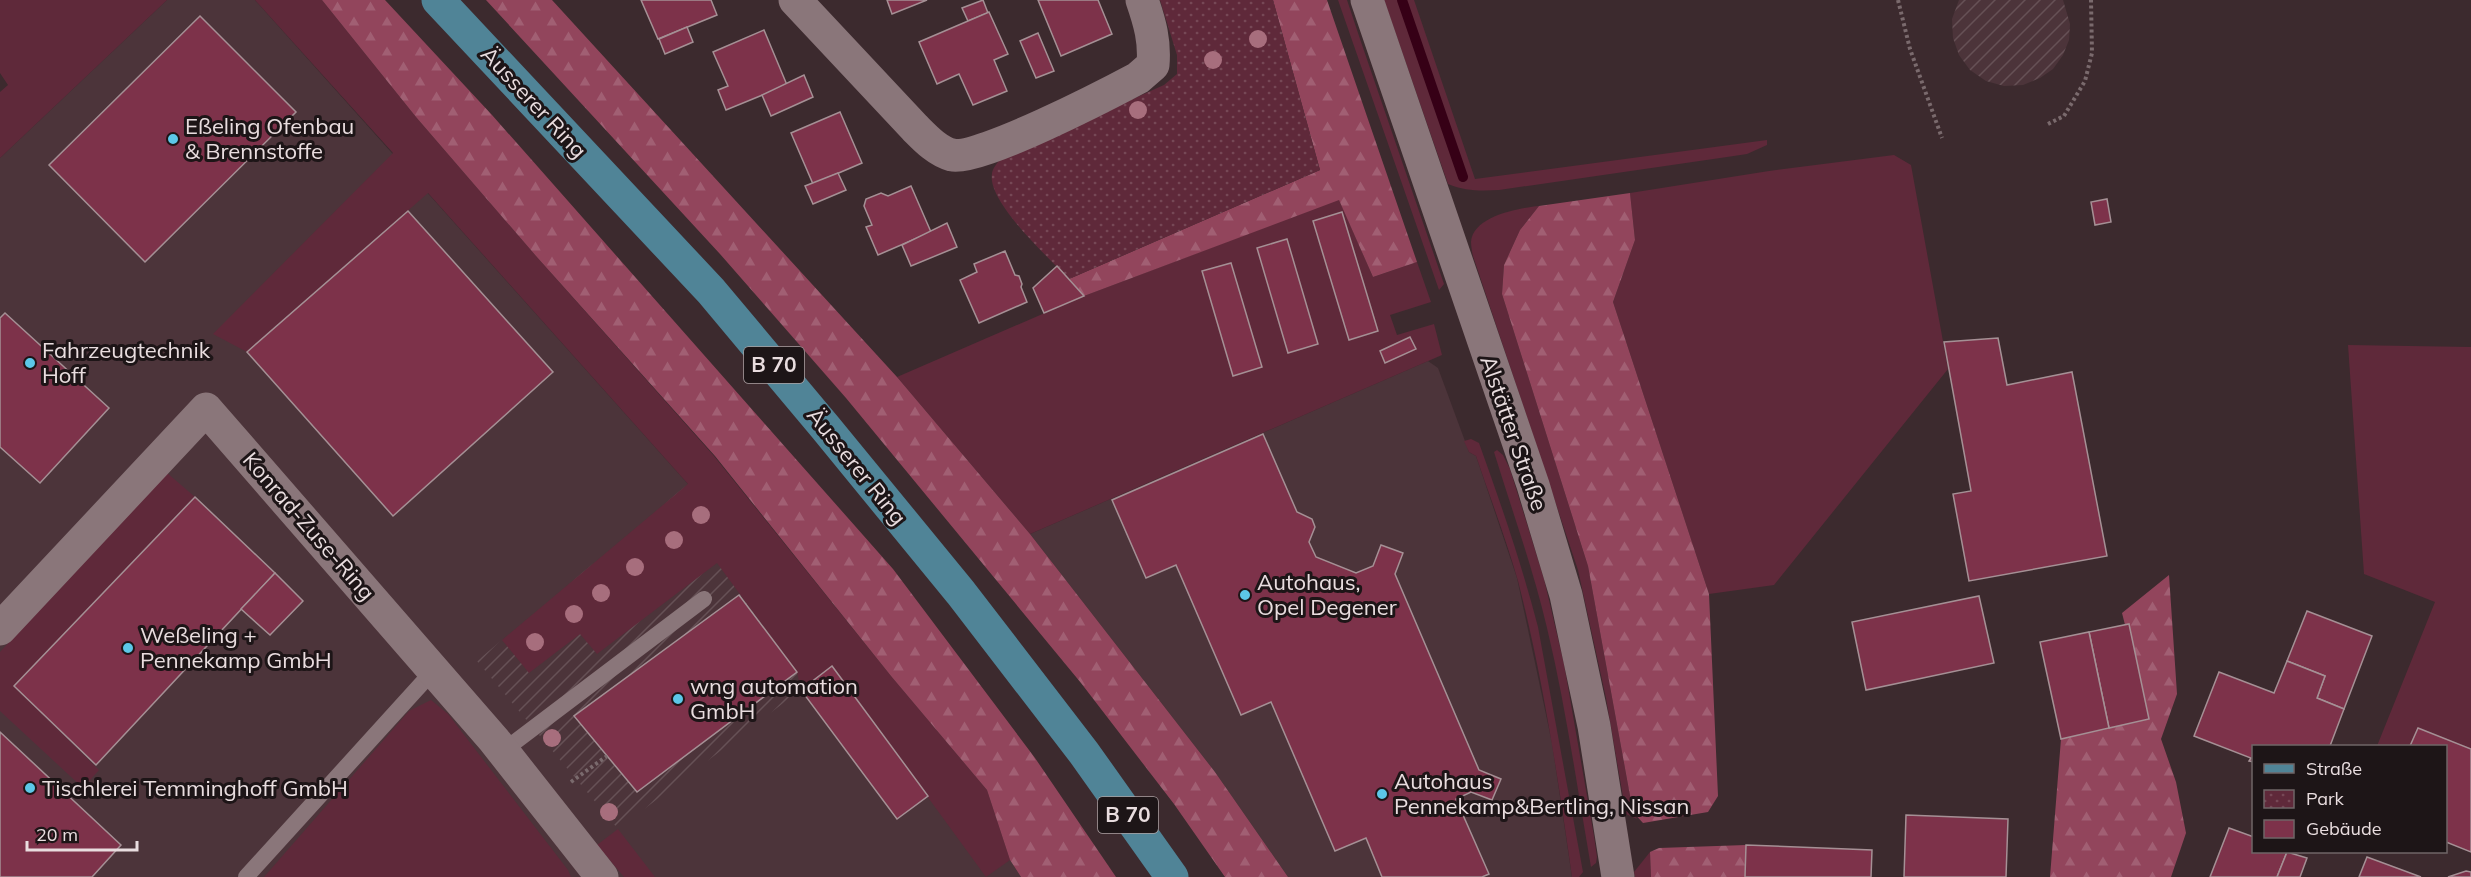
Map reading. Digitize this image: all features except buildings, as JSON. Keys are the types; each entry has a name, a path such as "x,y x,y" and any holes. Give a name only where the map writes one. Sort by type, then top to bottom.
{"main road":[{"name":"Äusserer Ring","path":"438,0 711,291 810,409 961,593 1083,753 1172,877"}],"street":[{"path":"795,0 930,143 952,155 978,152 1008,141 1138,78 1153,65 1155,47 1152,29 1142,0"},
{"name":"Alstätter Straße","path":"1367,0 1533,485 1566,596 1594,726 1618,877"},
{"name":"Konrad-Zuse-Ring","path":"0,629 206,409 434,670 602,877"}],"lane":[{"path":"502,751 704,599"},
{"path":"246,877 434,670"}],"path":[{"path":"1898,0 1910,49 1942,138"},
{"path":"2048,123 2064,116 2085,81 2092,53 2091,0"},
{"path":"543,802 607,756"}],"shaded area":[{"path":"167,0 255,0 688,484 1010,860 1021,877 0,877 0,158"},
{"path":"1959,0 2063,0 2070,24 2069,40 2063,55 2053,69 2040,78 2023,85 2004,86 1986,81 1970,70 1959,55 1953,38 1952,19"},
{"path":"1428,361 1438,368 1469,452 1476,456 1517,578 1552,743 1572,877 1288,877 1215,772 1030,534"},
{"path":"688,484 832,666 618,829 477,661"}],"green space":[{"path":"0,0 167,0 0,158 0,92 8,85 0,73"},
{"path":"255,0 322,0 416,117 714,456 891,676 987,790 1010,860 986,877 833,667 801,690 797,672 717,563 597,654 580,634 529,673 502,640 688,484 428,193 247,352 213,334 393,153"},
{"path":"322,0 385,0 492,115 893,569 1035,758 1116,877 1021,877 1010,860 987,790 891,676 715,456 536,256 416,117"},
{"path":"486,0 552,0 897,377 1030,534 1215,772 1288,877 1225,877 1174,804 1081,683 846,398 720,254"},
{"path":"1160,0 1273,0 1320,170 1069,279 1021,230 1009,214 993,186 992,172 1001,158 1164,85 1177,74 1177,55"},
{"path":"1273,0 1327,0 1417,262 1373,277 1339,200 1084,296 1069,279 1320,170"},
{"path":"1338,0 1347,0 1444,284 1439,290"},
{"path":"1384,0 1414,0 1475,179 1767,140 1767,145 1747,154 1499,190 1473,190 1448,184"},
{"path":"1894,155 1911,165 1948,369 1774,585 1709,594 1613,302 1635,240 1630,193 1769,171"},
{"path":"1630,193 1635,240 1613,302 1709,594 1718,796 1708,812 1643,823 1633,812 1588,566 1502,294 1504,265 1520,230 1539,206"},
{"path":"1339,199 1373,277 1417,262 1431,302 1390,315 1397,335 1434,324 1442,355 1030,534 897,377 1084,296"},
{"path":"1539,206 1520,230 1504,265 1502,294 1588,566 1633,812 1637,819 1626,814 1606,698 1578,570 1473,256 1471,242 1480,226 1509,211"},
{"path":"2348,345 2471,347 2471,749 2418,728 2410,745 2377,745 2435,602 2364,574"},
{"path":"1471,439 1479,443 1518,558 1538,627 1583,872 1579,877 1572,877 1542,691 1518,581 1476,456 1469,452 1464,441"},
{"path":"1497,450 1503,455 1510,469 1544,579 1564,664 1597,857 1596,863 1591,867 1554,658 1535,583 1494,452"},
{"path":"166,472 195,497 14,686 99,770 83,788 0,711 0,652"},
{"path":"2169,575 2177,694 2161,739 2176,782 2186,833 2171,877 2050,877 2061,739 2149,719 2122,613"},
{"path":"431,700 448,714 568,870 571,877 264,877 409,711"},
{"path":"618,829 655,877 624,877 597,845"},
{"path":"1746,845 1745,877 1651,877 1650,852 1659,848"},
{"path":"1650,852 1651,877 1635,877 1634,872"}],"waterway":[{"path":"1402,0 1463,177"}],"place":[{"name":"Eßeling Ofenbau & Brennstoffe","path":"173,139"},
{"name":"Fahrzeugtechnik Hoff","path":"30,363"},
{"name":"Autohaus, Opel Degener","path":"1245,595"},
{"name":"Weßeling + Pennekamp GmbH","path":"128,648"},
{"name":"wng automation GmbH","path":"678,699"},
{"name":"Tischlerei Temminghoff GmbH","path":"30,788"},
{"name":"Autohaus Pennekamp&Bertling, Nissan","path":"1382,794"}]}
